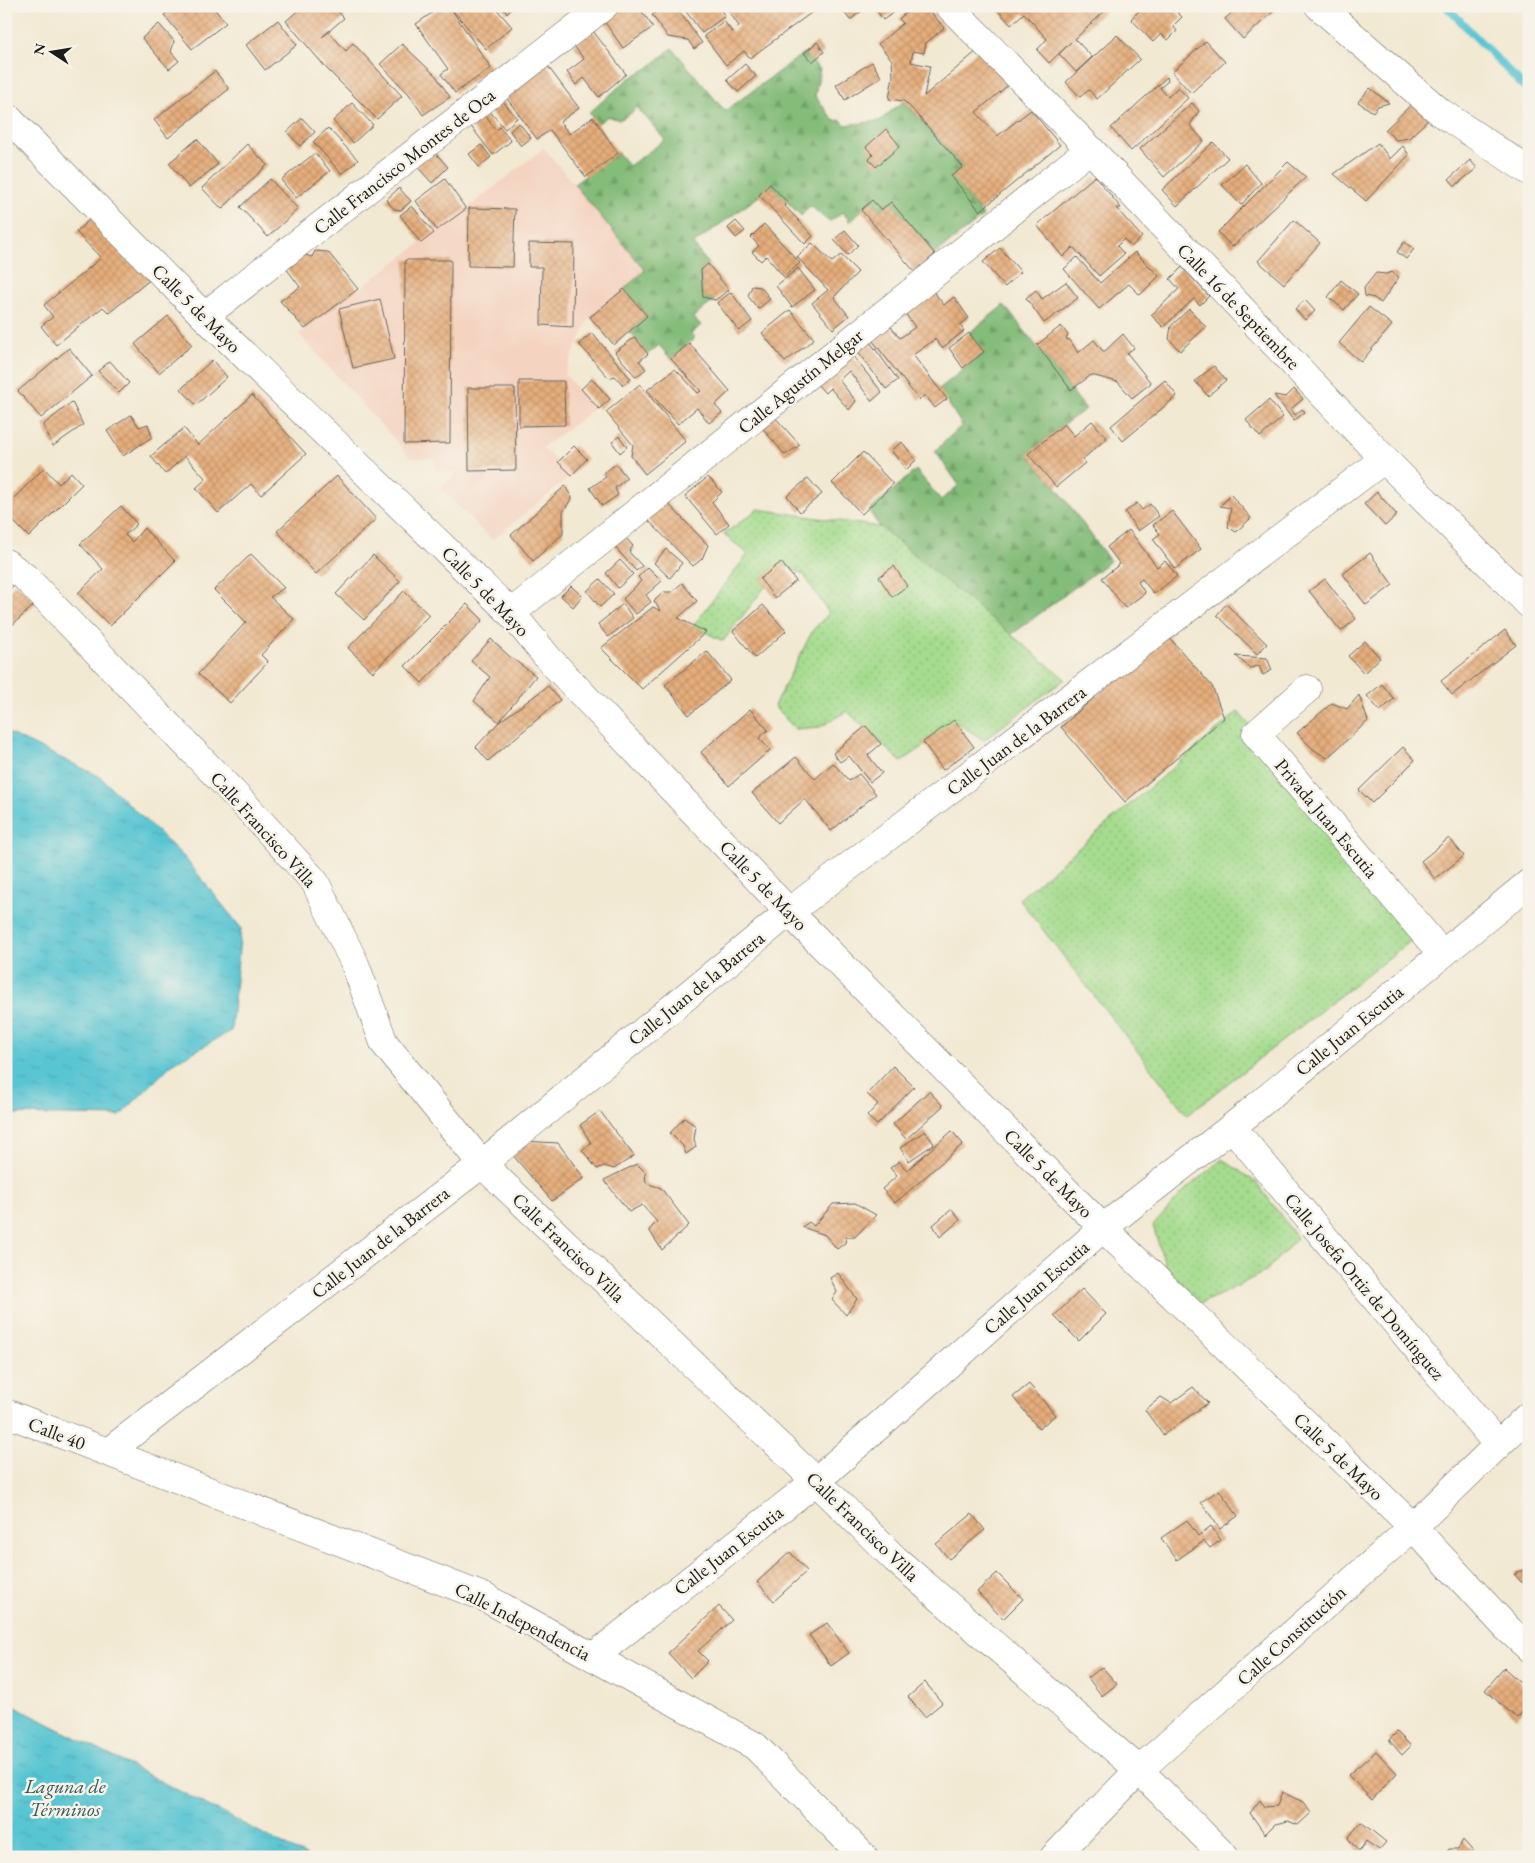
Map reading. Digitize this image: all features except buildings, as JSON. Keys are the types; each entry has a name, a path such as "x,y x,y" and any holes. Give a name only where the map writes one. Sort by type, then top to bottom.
{"street":[{"name":"Calle Francisco Montes de Oca","path":"204,316 604,6"},
{"name":"Calle 16 de Septiembre","path":"950,6 1090,149 1384,459 1529,604"},
{"path":"1319,6 1440,112 1529,171"},
{"name":"Calle 5 de Mayo","path":"6,116 204,316 511,613 548,658 788,912 1103,1228 1413,1527 1507,1628 1529,1648"},
{"name":"Calle Agustín Melgar","path":"511,613 1090,149"},
{"name":"Calle Juan de la Barrera","path":"108,1452 482,1164 788,912 1384,459"},
{"name":"Calle Francisco Villa","path":"6,563 25,577 245,805 314,882 355,964 384,1043 482,1164 816,1481 895,1559 1139,1770 1225,1857"},
{"name":"Privada Juan Escutia","path":"1307,689 1256,734 1442,954"},
{"name":"Calle Juan Escutia","path":"593,1657 816,1481 1103,1228 1232,1127 1529,883"},
{"name":"Calle Josefa Ortiz de Domínguez","path":"1232,1127 1498,1445"},
{"name":"Calle 40","path":"6,1413 108,1452"},
{"name":"Calle Constitución","path":"1054,1857 1139,1770 1413,1527 1529,1416"},
{"name":"Calle Independencia","path":"108,1452 484,1597 755,1746 864,1857"}],"shaded area":[{"path":"544,148 645,270 590,317 564,374 595,408 542,448 572,475 492,540 441,489 458,472 436,472 435,458 411,458 299,334"}],"green space":[{"path":"672,48 725,111 804,53 820,69 815,96 834,121 841,120 845,125 879,121 904,101 963,167 952,176 983,216 935,254 891,202 881,210 872,200 850,222 843,212 829,222 811,206 801,216 770,184 759,196 693,244 708,264 701,270 703,296 715,300 693,317 701,325 691,334 695,338 671,359 659,345 648,354 629,331 647,316 624,289 645,270 574,184 618,153 629,166 665,140 637,107 630,114 619,120 608,116 597,124 589,113 628,79 648,68"},
{"path":"1004,305 1086,409 1064,424 1028,454 1056,487 1110,561 1011,635 880,527 869,511 916,470 941,500 959,485 935,451 962,425 939,389 984,353 969,333"},
{"path":"758,509 880,527 1065,679 984,740 957,723 901,762 847,711 820,727 795,729 774,706 813,630 829,613 804,575 783,564 723,641 693,626 748,554 724,534"},
{"path":"1238,712 1427,928 1187,1115 1019,899"},
{"path":"1222,1159 1257,1183 1297,1238 1266,1271 1194,1306 1166,1268 1153,1226 1185,1190"}],"water":[{"path":"6,732 99,776 184,857 241,928 231,1031 172,1064 120,1116 6,1114"},
{"name":"Laguna de Términos","path":"6,1702 308,1857 6,1857"}],"waterway":[{"path":"1446,6 1522,85 1529,88"}]}
